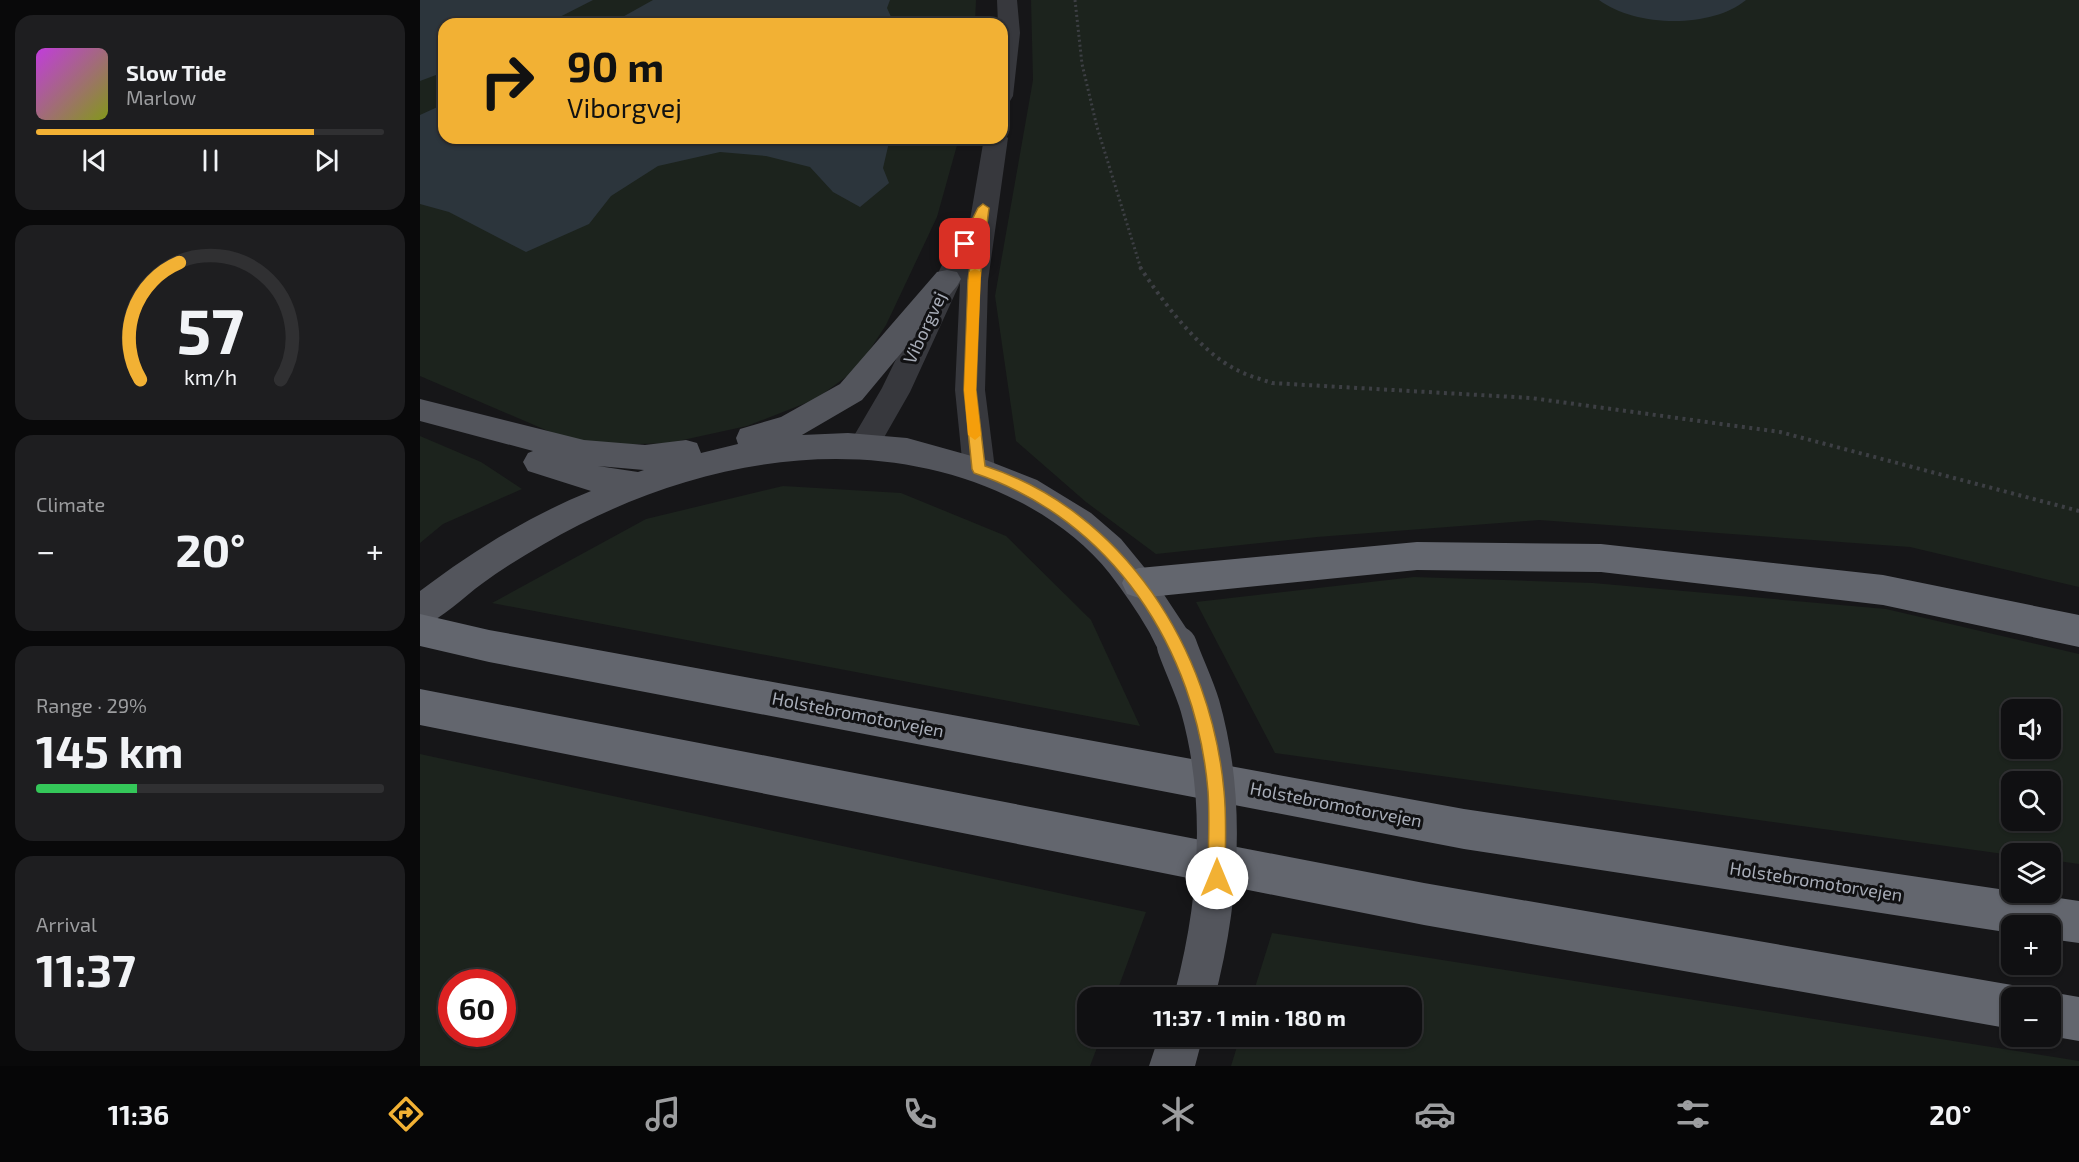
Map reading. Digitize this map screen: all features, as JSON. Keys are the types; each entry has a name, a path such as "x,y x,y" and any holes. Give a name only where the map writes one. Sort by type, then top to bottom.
{"highway":[{"path":"1139,583 1417,556 1601,558 1883,590 2079,631"},
{"name":"Holstebromotorvejen","path":"420,630 512,651 1464,829 2079,922"},
{"path":"420,707 1424,904 2001,1005"},
{"path":"2061,1016 2079,1019"}],"main road":[{"path":"421,410 584,452 645,458 725,445 789,427 851,392 947,279"},
{"path":"421,410 534,460 587,477 636,485"},
{"path":"420,611 489,560 569,514 636,485 734,457 799,447 863,446 902,450 997,475 1050,502 1097,538 1139,583 1177,646 1202,713 1216,791 1217,878 1197,987"},
{"path":"1172,1066 1178,1047"}],"street":[{"path":"1007,0 1008,42"},
{"name":"Viborgvej","path":"979,469 970,390 974,280 983,208 995,144"},
{"name":"Viborgvej","path":"863,446 895,392 947,279 983,208"}],"path":[{"path":"1075,0 1082,64 1097,127 1138,264 1164,304 1209,350 1236,370 1272,383 1531,398 1780,432 2079,511"}],"shaded area":[{"path":"420,0 976,0 975,18 438,18 438,144 957,144 937,217 886,325 858,368 816,399 747,426 669,443 583,446 420,376"},
{"path":"420,0 593,0 558,18 438,18 438,74 420,81"},
{"path":"653,0 890,0 887,8 892,18 621,18"},
{"path":"1031,0 2079,0 2079,587 1910,547 1539,520 1317,537 1156,554 1086,502 1016,441 995,296 1033,80"},
{"path":"1599,0 1746,0 1713,16 1673,21 1652,20 1632,15 1614,9"},
{"path":"438,107 438,144 889,144 883,168 889,183 860,207 833,192 810,167 766,156 720,152 658,166 611,196 589,224 526,252 449,212 420,204 420,115"},
{"path":"420,436 481,462 522,489 443,524 420,543"},
{"path":"783,486 901,493 1006,536 1091,620 1140,726 492,603 646,519"},
{"path":"1414,577 1593,583 1886,609 2079,654 2079,864 2061,861 2061,843 2001,843 2001,854 1275,753 1196,602"},
{"path":"420,754 1146,912 1119,987 1077,987 1077,1047 1097,1047 1090,1066 420,1066"},
{"path":"1272,933 2079,1061 2079,1066 1231,1066 1237,1047 1422,1047 1422,987 1255,987"}],"slow traffic":[{"path":"975,272 970,390 975,435"}],"route":[{"path":"965,244 983,208 974,280 970,390 979,469 997,475 1050,502 1097,538 1139,583 1177,646 1202,713 1216,791 1217,878"}]}
